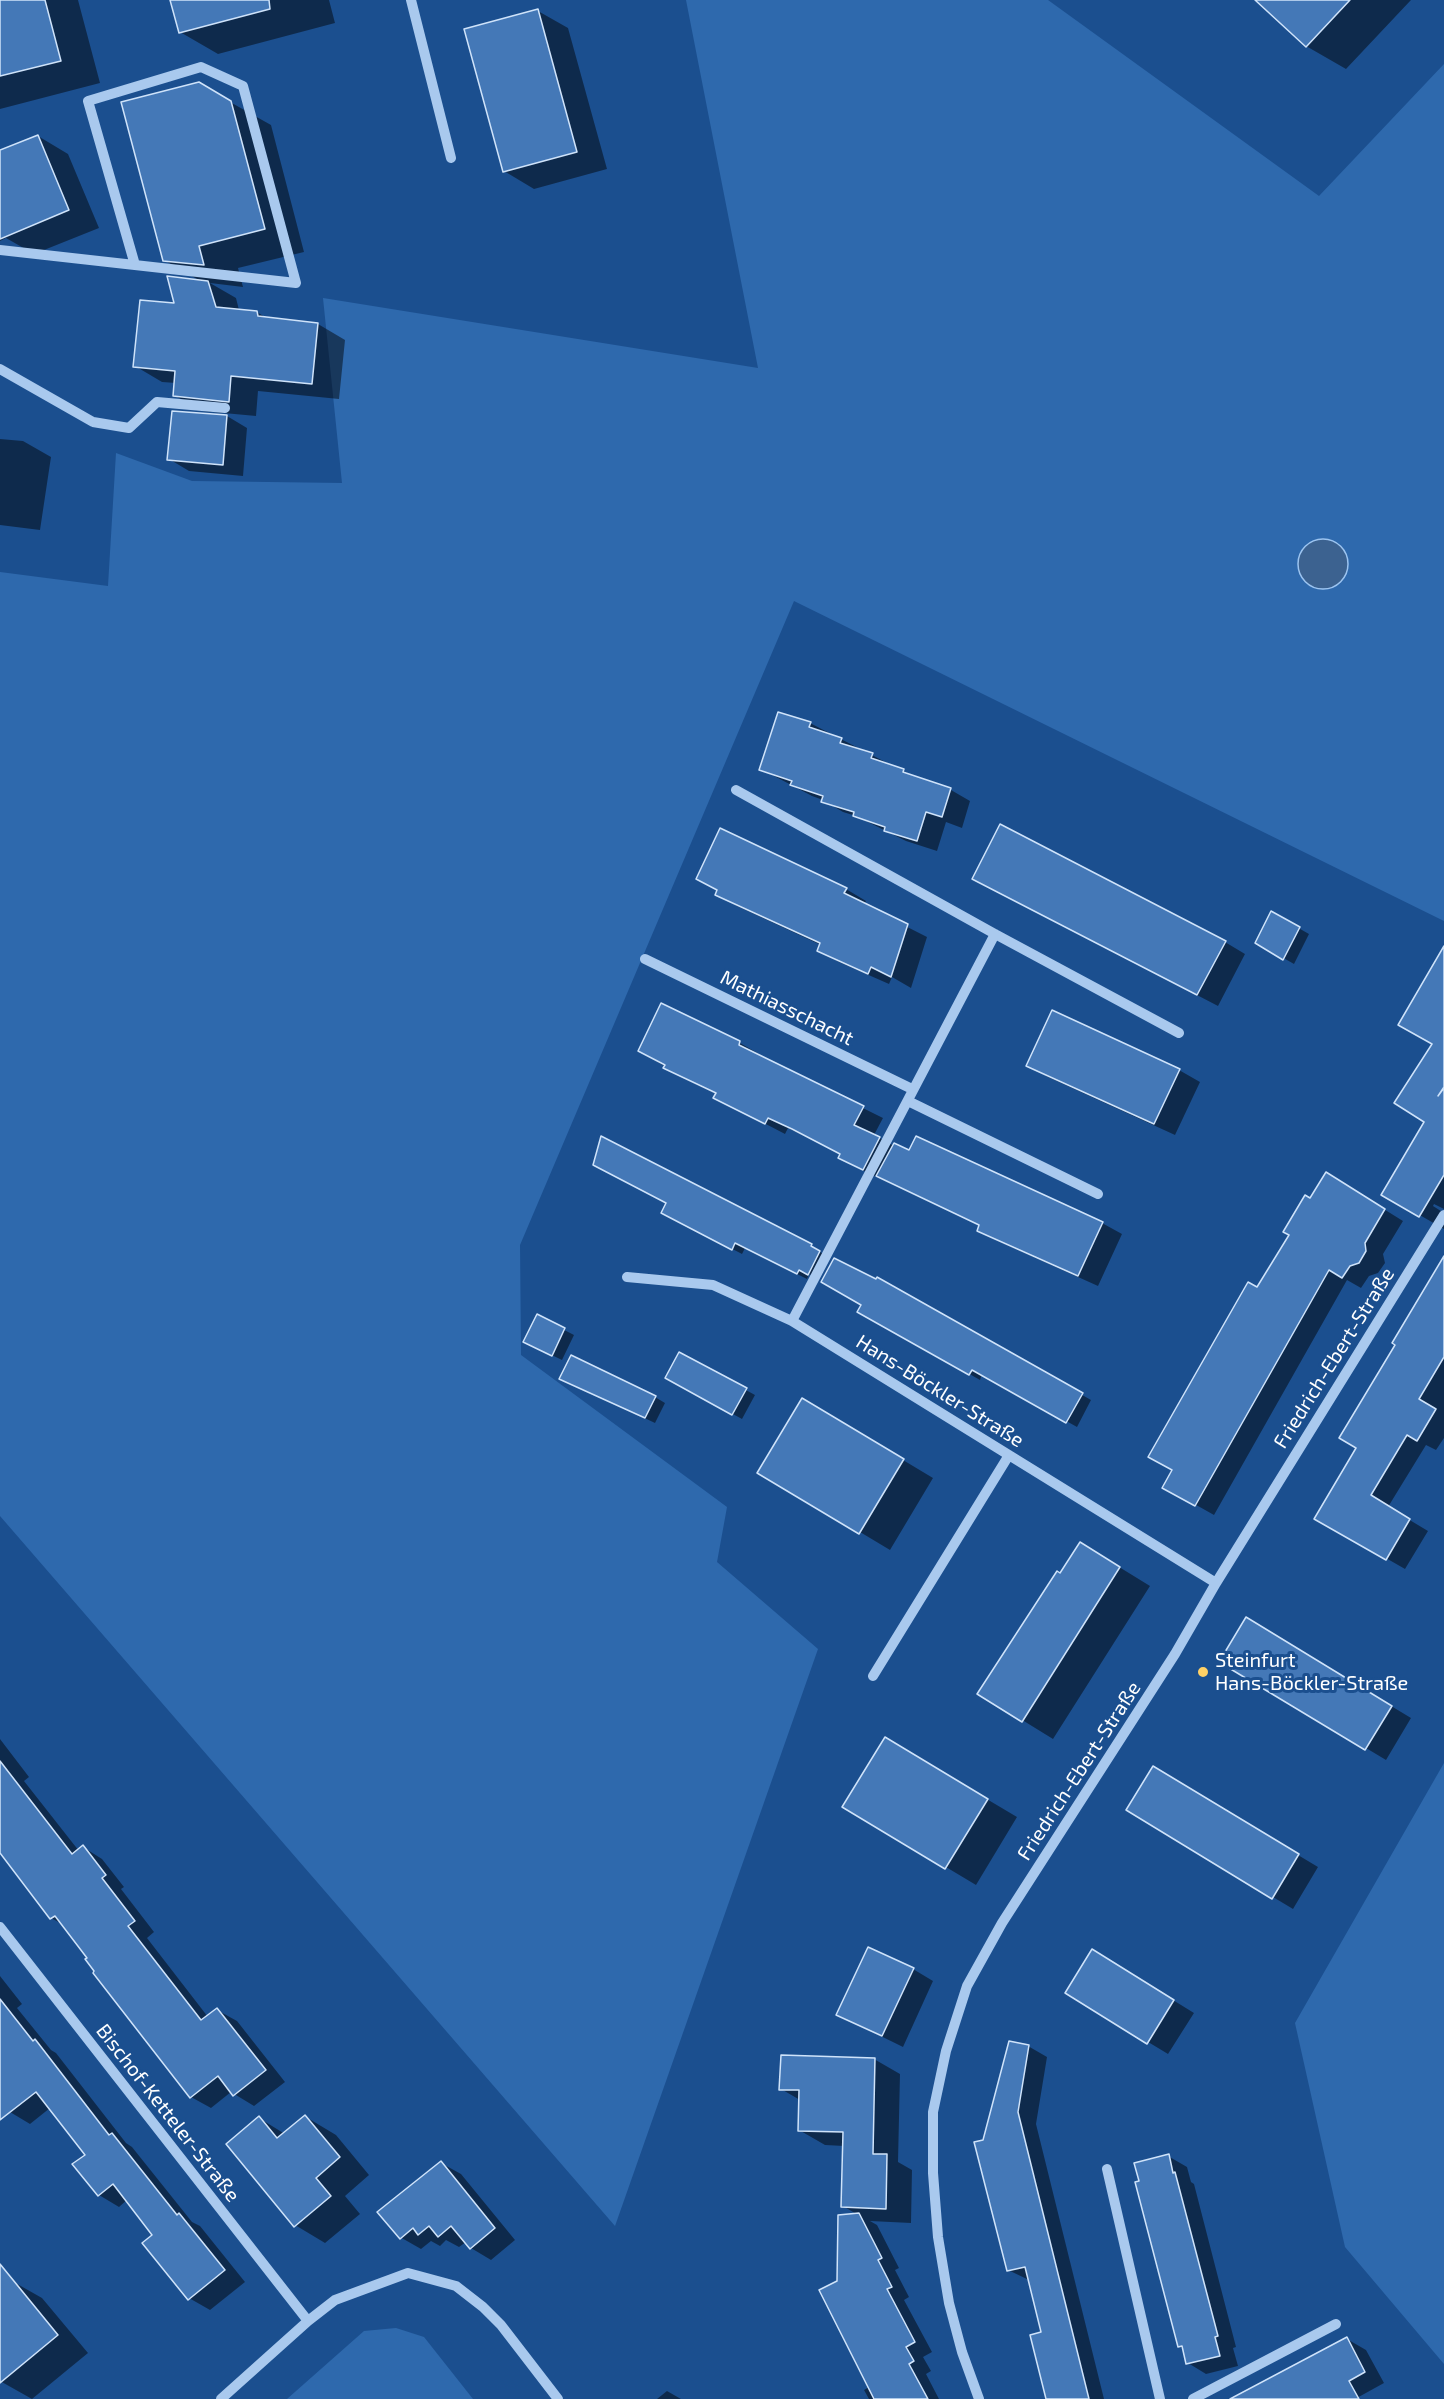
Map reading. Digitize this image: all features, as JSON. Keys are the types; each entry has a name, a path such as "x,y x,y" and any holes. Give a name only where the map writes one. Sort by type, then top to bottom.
{"street":[{"path":"411,0 451,159"},
{"path":"0,250 296,283 243,86 201,67 88,101 135,265"},
{"path":"0,369 93,422 129,428 157,402 225,408"},
{"path":"736,790 1179,1034"},
{"path":"792,1321 994,934"},
{"name":"Mathiasschacht","path":"645,959 912,1089"},
{"path":"908,1101 1098,1194"},
{"name":"Friedrich-Ebert-Straße","path":"979,2399 962,2352 949,2303 936,2216 933,2173 933,2112 946,2051 967,1986 1002,1923 1169,1664 1216,1583 1444,1215"},
{"name":"Hans-Böckler-Straße","path":"627,1277 713,1285 792,1321 1216,1583"},
{"path":"873,1676 1009,1455"},
{"name":"Bischof-Ketteler-Straße","path":"0,1927 308,2321"},
{"path":"1107,2169 1160,2399"},
{"path":"221,2399 308,2321 335,2301 408,2273 456,2286 483,2307 501,2325 558,2399"},
{"path":"1193,2399 1336,2324"}],"shaded area":[{"path":"686,0 1048,0 1319,196 1444,64 1444,921 794,601 520,1245 521,1355 727,1507 717,1562 818,1649 615,2226 0,1516 0,572 108,586 116,453 192,481 342,483 323,298 758,368"},
{"path":"1318,539 1328,539 1341,546 1348,559 1348,569 1341,582 1328,589 1318,589 1309,585 1302,578 1298,569 1298,559 1302,550 1309,543"},
{"path":"1444,1763 1444,2364 1345,2247 1295,2023"},
{"path":"396,2328 424,2337 473,2399 287,2399 364,2331"}],"building":[{"path":"0,0 45,0 61,61 0,76"},
{"path":"170,0 269,0 270,9 179,33"},
{"path":"1255,0 1350,0 1306,47"},
{"path":"538,9 577,152 503,172 464,29"},
{"path":"199,82 231,101 265,229 199,246 204,265 163,261 121,102"},
{"path":"38,135 69,210 0,239 0,150"},
{"path":"167,276 208,281 216,307 257,311 258,316 318,323 312,384 231,376 229,402 173,396 175,371 133,367 140,300 174,303"},
{"path":"172,411 227,415 223,465 167,460"},
{"path":"778,712 811,722 809,727 842,738 840,743 873,753 871,758 904,769 903,772 951,788 942,817 926,812 917,841 884,831 885,827 853,816 854,812 821,802 823,796 790,785 792,781 759,770"},
{"path":"1000,824 1226,941 1197,995 972,879"},
{"path":"720,828 847,888 844,893 908,924 891,977 871,967 868,974 817,951 820,943 715,895 717,890 696,879"},
{"path":"1271,911 1300,927 1283,960 1255,943"},
{"path":"1444,946 1444,1087 1438,1096 1444,1088 1444,1175 1419,1217 1381,1195 1424,1122 1394,1103 1432,1044 1398,1025"},
{"path":"661,1003 740,1041 739,1045 864,1106 854,1125 880,1137 863,1170 838,1158 840,1154 792,1129 768,1118 765,1124 713,1098 716,1093 663,1068 665,1065 638,1051"},
{"path":"1052,1010 1180,1069 1154,1124 1026,1066"},
{"path":"601,1136 812,1244 811,1246 820,1251 808,1275 799,1270 797,1274 735,1243 732,1250 661,1213 666,1203 593,1165"},
{"path":"916,1136 1103,1222 1078,1276 977,1231 979,1225 876,1176 894,1143 909,1150"},
{"path":"1326,1172 1385,1209 1365,1243 1366,1251 1359,1263 1350,1266 1342,1278 1329,1270 1195,1506 1162,1488 1172,1470 1148,1457 1248,1282 1257,1287 1289,1235 1283,1232 1305,1195 1310,1198"},
{"path":"1444,1256 1444,1357 1419,1399 1436,1409 1417,1441 1407,1435 1371,1495 1410,1519 1386,1560 1314,1519 1356,1448 1339,1438 1395,1345 1392,1343"},
{"path":"834,1258 876,1279 877,1277 1083,1393 1066,1423 972,1370 969,1375 857,1312 861,1305 821,1282"},
{"path":"537,1314 565,1328 552,1356 523,1342"},
{"path":"679,1352 747,1388 732,1415 665,1378"},
{"path":"571,1355 656,1396 645,1418 559,1379"},
{"path":"802,1398 904,1459 859,1534 757,1473"},
{"path":"1080,1542 1120,1567 1022,1722 977,1694 1057,1571 1060,1573"},
{"path":"1246,1617 1392,1706 1365,1750 1219,1662"},
{"path":"885,1737 988,1799 945,1869 842,1807"},
{"path":"0,1761 72,1854 83,1845 106,1875 102,1878 135,1921 128,1926 201,2020 217,2008 266,2070 233,2096 218,2076 190,2098 93,1973 94,1971 85,1959 87,1958 55,1916 50,1919 0,1853"},
{"path":"1153,1766 1299,1854 1272,1899 1126,1810"},
{"path":"868,1947 914,1968 882,2036 836,2015"},
{"path":"1092,1949 1174,2000 1147,2044 1065,1993"},
{"path":"0,1999 33,2041 35,2039 109,2135 112,2133 177,2215 179,2213 225,2270 188,2300 142,2243 152,2235 113,2184 98,2196 72,2164 85,2155 36,2092 0,2120"},
{"path":"1009,2041 1029,2045 1018,2112 1089,2399 1046,2399 1030,2335 1041,2332 1025,2267 1007,2271 974,2142 983,2140"},
{"path":"781,2055 875,2058 873,2154 887,2154 886,2209 841,2207 843,2132 798,2131 799,2090 779,2090"},
{"path":"305,2115 340,2157 316,2178 331,2196 294,2227 226,2144 259,2116 277,2138"},
{"path":"1169,2154 1218,2336 1215,2337 1220,2356 1186,2364 1182,2346 1178,2347 1135,2182 1139,2181 1134,2163"},
{"path":"441,2161 495,2228 470,2249 451,2226 438,2237 429,2226 418,2235 413,2228 400,2239 377,2212"},
{"path":"859,2213 882,2258 878,2260 892,2287 887,2289 915,2342 906,2347 914,2361 909,2364 928,2399 874,2399 819,2290 837,2281 838,2215"},
{"path":"0,2264 58,2335 0,2383"},
{"path":"1347,2337 1365,2372 1349,2381 1359,2399 1230,2399"}],"place":[{"name":"Steinfurt Hans-Böckler-Straße","path":"1203,1672"}]}
